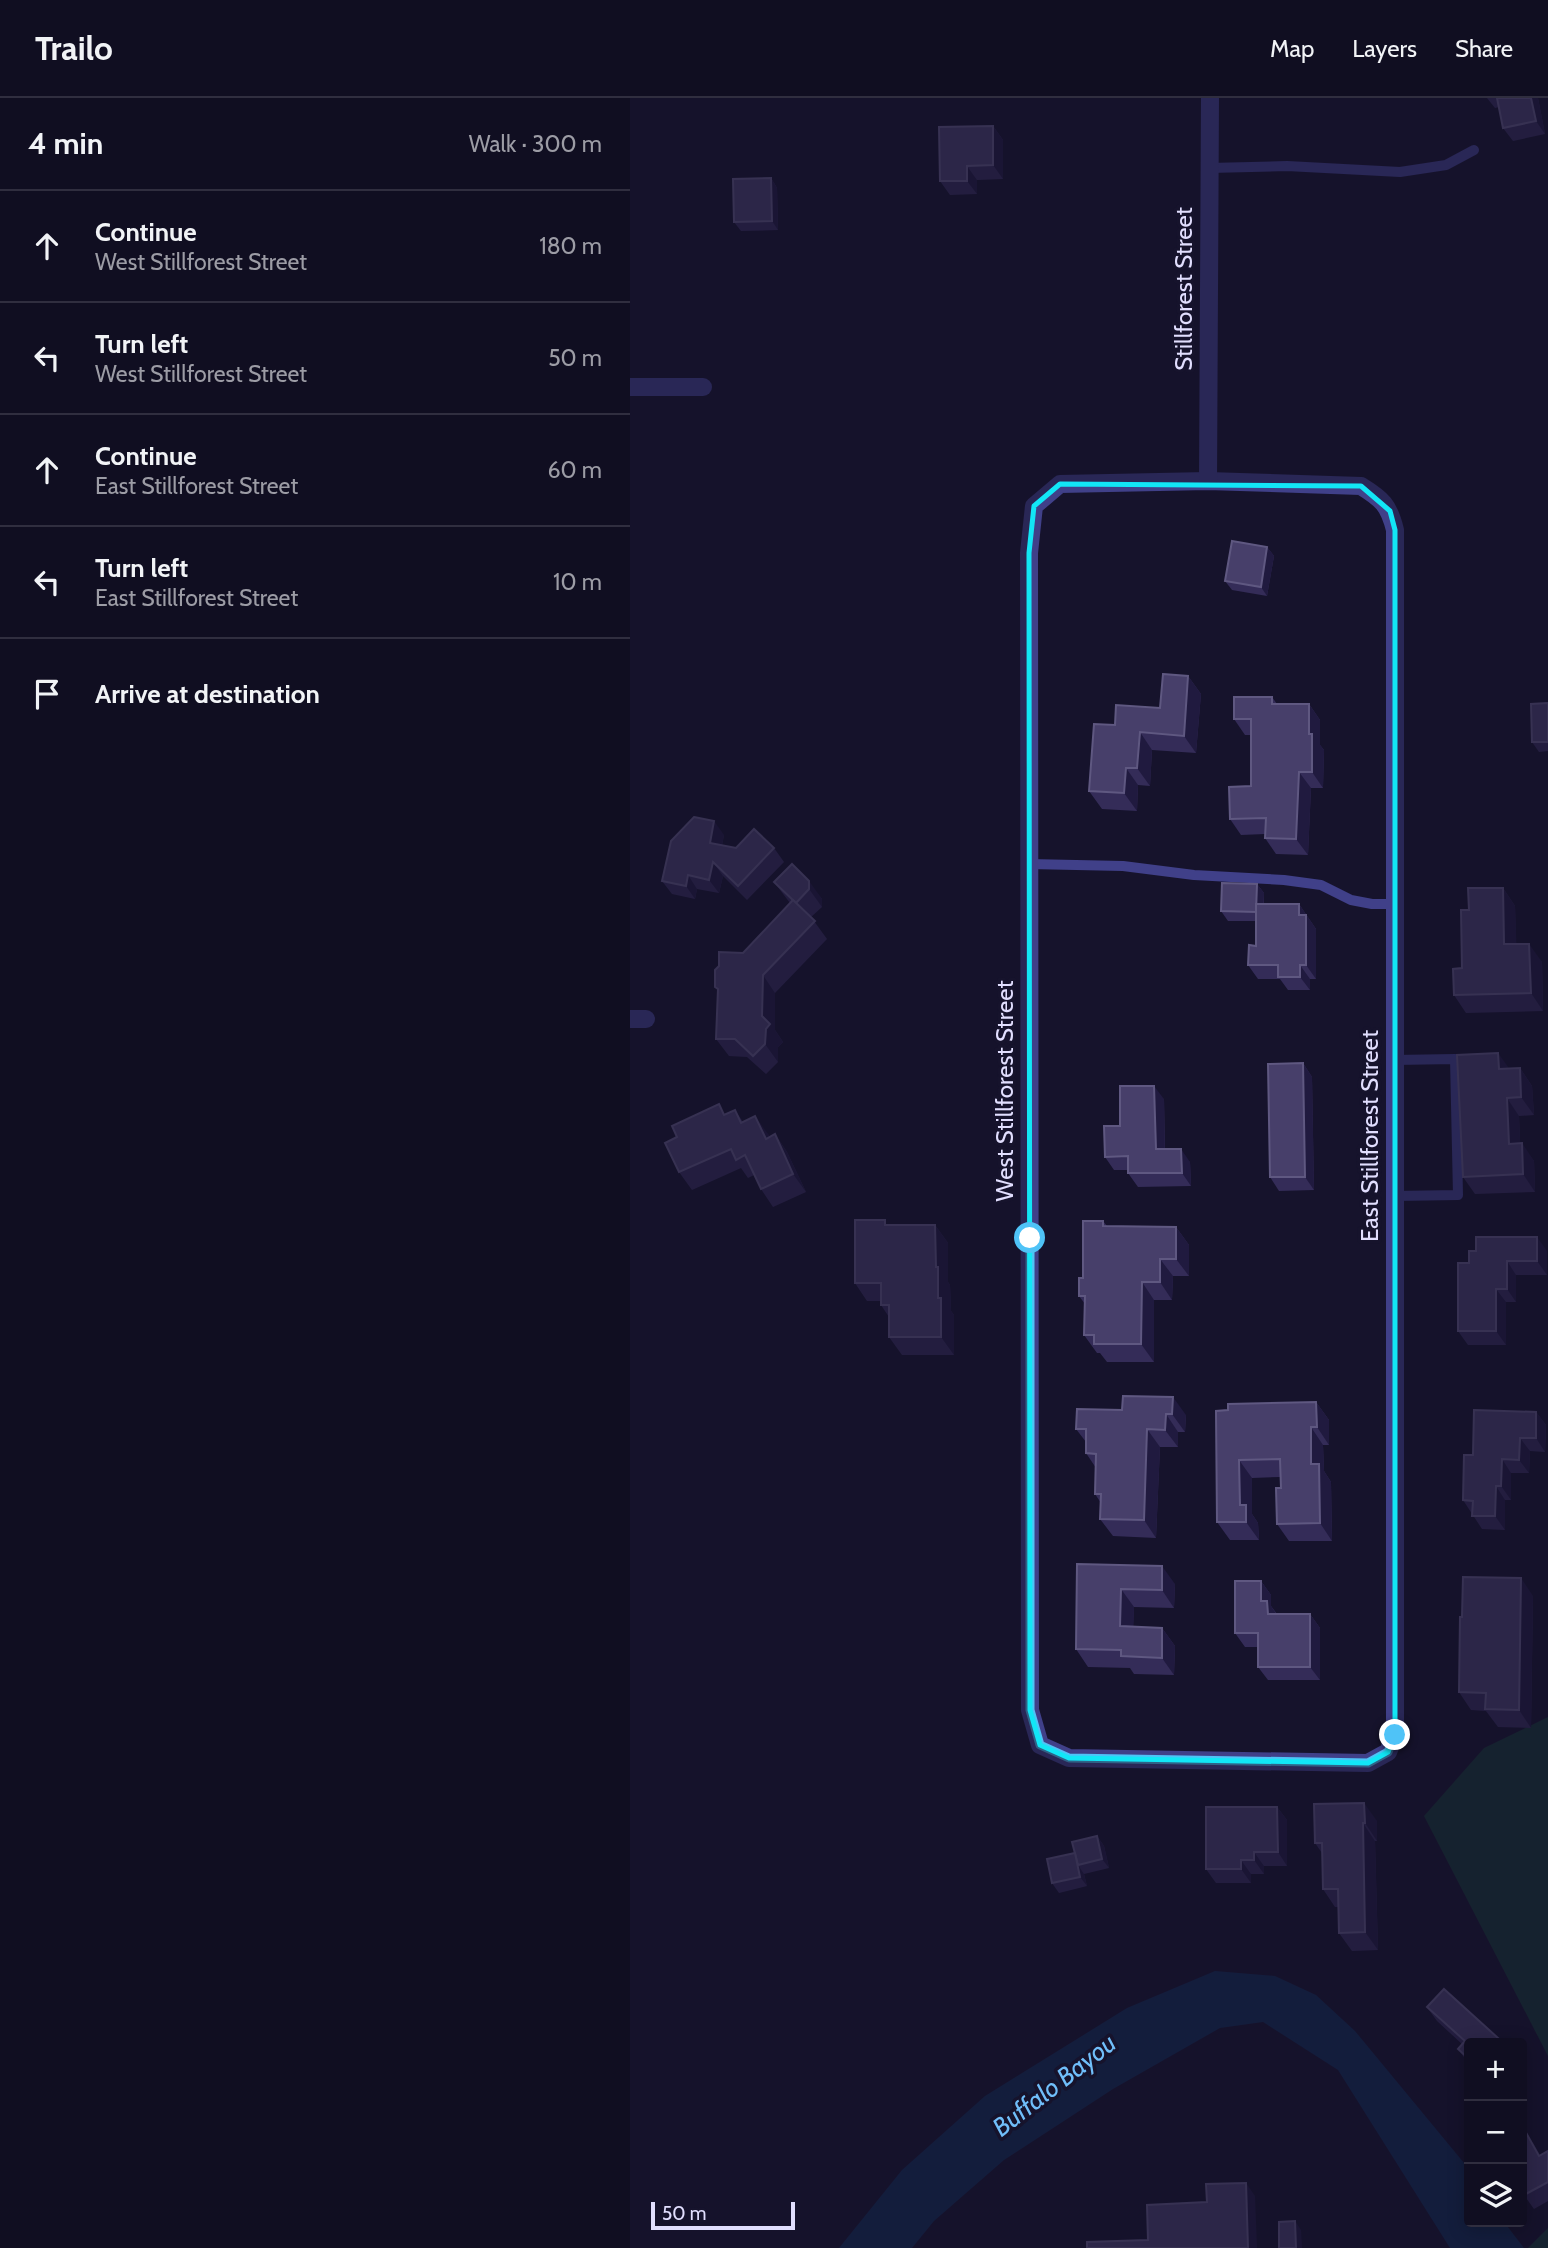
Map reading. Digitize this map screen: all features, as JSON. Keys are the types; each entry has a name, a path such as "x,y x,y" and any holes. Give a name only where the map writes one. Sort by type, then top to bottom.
{"street":[{"name":"Stillforest Street","path":"1208,481 1210,98"},
{"path":"630,387 703,387"},
{"name":"West Stillforest Street","path":"1191,1761 1069,1758 1040,1745 1030,1710 1029,553 1034,506 1060,484 1208,481"},
{"name":"East Stillforest Street","path":"1191,1761 1368,1763 1388,1752 1395,1735 1395,530 1390,511 1379,497 1361,486 1208,481"}],"lane":[{"path":"1209,168 1287,166 1400,172 1446,164 1474,150"},
{"path":"1029,864 1123,866 1194,875 1284,880 1321,885 1351,900 1395,904"},
{"path":"1395,1060 1455,1059 1458,1195 1395,1196"}],"highlighted area":[{"path":"1060,484 1361,486 1390,511 1395,530 1395,1735 1388,1752 1368,1763 1069,1758 1040,1745 1030,1710 1029,553 1034,506"}],"green space":[{"path":"1548,1717 1548,2056 1424,1816 1484,1748"},
{"path":"1548,2228 1548,2248 1528,2248"}],"water":[{"name":"Buffalo Bayou","path":"1215,1971 1275,1976 1316,1995 1355,2031 1464,2163 1464,2227 1508,2227 1524,2248 1450,2248 1338,2070 1263,2022 1220,2028 1113,2089 1004,2160 934,2221 912,2248 839,2248 902,2170 985,2096 1127,2008"}],"building":[{"path":"1497,98 1531,98 1536,121 1503,128"},
{"path":"993,126 993,165 967,166 967,181 940,181 939,127"},
{"path":"771,178 772,221 734,222 733,179"},
{"path":"1232,541 1267,547 1261,587 1225,581"},
{"path":"1163,674 1188,676 1184,736 1140,732 1137,768 1126,768 1124,793 1089,791 1094,724 1115,725 1116,705 1160,708"},
{"path":"1234,697 1272,697 1272,704 1309,704 1312,772 1299,772 1296,839 1265,838 1266,818 1230,819 1229,787 1251,786 1251,719 1234,719"},
{"path":"1548,703 1548,742 1532,742 1531,704"},
{"path":"694,817 714,821 710,843 736,848 754,829 774,848 738,886 713,862 709,880 688,875 686,886 662,881 671,841"},
{"path":"792,864 809,881 809,889 796,903 774,882"},
{"path":"1222,883 1257,884 1256,912 1221,911"},
{"path":"1468,888 1503,888 1504,944 1529,944 1531,993 1454,995 1453,969 1462,968 1461,910 1469,910"},
{"path":"793,900 815,921 763,975 762,1016 770,1024 766,1029 765,1044 753,1056 735,1039 716,1039 718,989 715,987 715,970 719,966 719,952 743,953"},
{"path":"1256,904 1299,904 1299,915 1306,915 1306,965 1300,965 1300,977 1278,977 1278,965 1248,965 1249,945 1256,946"},
{"path":"1498,1053 1499,1069 1520,1068 1521,1097 1507,1098 1509,1144 1522,1143 1523,1174 1463,1177 1457,1055"},
{"path":"1303,1063 1305,1177 1270,1177 1268,1064"},
{"path":"1120,1086 1154,1086 1156,1149 1181,1149 1182,1173 1128,1173 1128,1156 1105,1157 1104,1126 1120,1126"},
{"path":"719,1104 724,1115 735,1110 741,1123 755,1116 766,1139 775,1134 793,1174 761,1189 745,1155 736,1160 731,1149 679,1172 665,1143 677,1137 672,1126"},
{"path":"855,1220 885,1220 885,1225 935,1225 941,1337 889,1337 889,1305 881,1305 881,1283 855,1283"},
{"path":"1083,1221 1103,1221 1103,1226 1176,1227 1176,1259 1160,1259 1160,1282 1142,1282 1141,1344 1094,1344 1094,1335 1084,1335 1085,1296 1079,1296 1079,1278 1083,1278"},
{"path":"1476,1237 1537,1237 1537,1261 1507,1261 1507,1289 1496,1289 1496,1331 1458,1331 1458,1263 1469,1263 1469,1251 1476,1251"},
{"path":"1123,1396 1173,1397 1172,1414 1166,1414 1165,1430 1147,1429 1144,1520 1100,1519 1101,1494 1095,1494 1096,1454 1086,1453 1086,1429 1076,1429 1077,1409 1122,1410"},
{"path":"1316,1402 1317,1427 1311,1427 1311,1464 1319,1464 1320,1523 1277,1524 1276,1488 1281,1488 1280,1459 1239,1460 1240,1505 1246,1505 1246,1522 1217,1522 1216,1411 1228,1410 1228,1404"},
{"path":"1474,1410 1536,1412 1536,1438 1520,1438 1519,1460 1502,1459 1501,1486 1496,1486 1495,1516 1472,1516 1473,1501 1463,1500 1464,1455 1473,1455"},
{"path":"1077,1564 1162,1566 1162,1590 1121,1589 1120,1626 1162,1628 1162,1658 1121,1656 1121,1650 1076,1649"},
{"path":"1463,1577 1521,1578 1519,1710 1485,1709 1486,1693 1459,1692"},
{"path":"1235,1581 1261,1581 1261,1601 1267,1601 1268,1614 1310,1614 1310,1667 1258,1667 1258,1633 1235,1633"},
{"path":"1364,1803 1365,1932 1339,1933 1338,1889 1323,1889 1322,1843 1315,1843 1314,1804"},
{"path":"1206,1807 1277,1807 1278,1852 1254,1852 1254,1860 1241,1860 1241,1869 1206,1869"},
{"path":"1097,1836 1102,1859 1078,1865 1072,1842"},
{"path":"1075,1853 1080,1877 1052,1883 1047,1859"},
{"path":"1444,1989 1498,2038 1464,2038 1464,2040 1427,2007"},
{"path":"1464,2042 1464,2054 1458,2049"},
{"path":"1527,2134 1539,2156 1548,2151 1548,2182 1527,2193"},
{"path":"1246,2183 1248,2248 1087,2248 1087,2242 1148,2240 1147,2205 1207,2202 1206,2184"},
{"path":"1295,2221 1296,2248 1279,2248 1279,2222"}],"route":[{"path":"1030,1238 1030,1710 1040,1745 1069,1758 1368,1763 1388,1752 1395,1735"}]}
